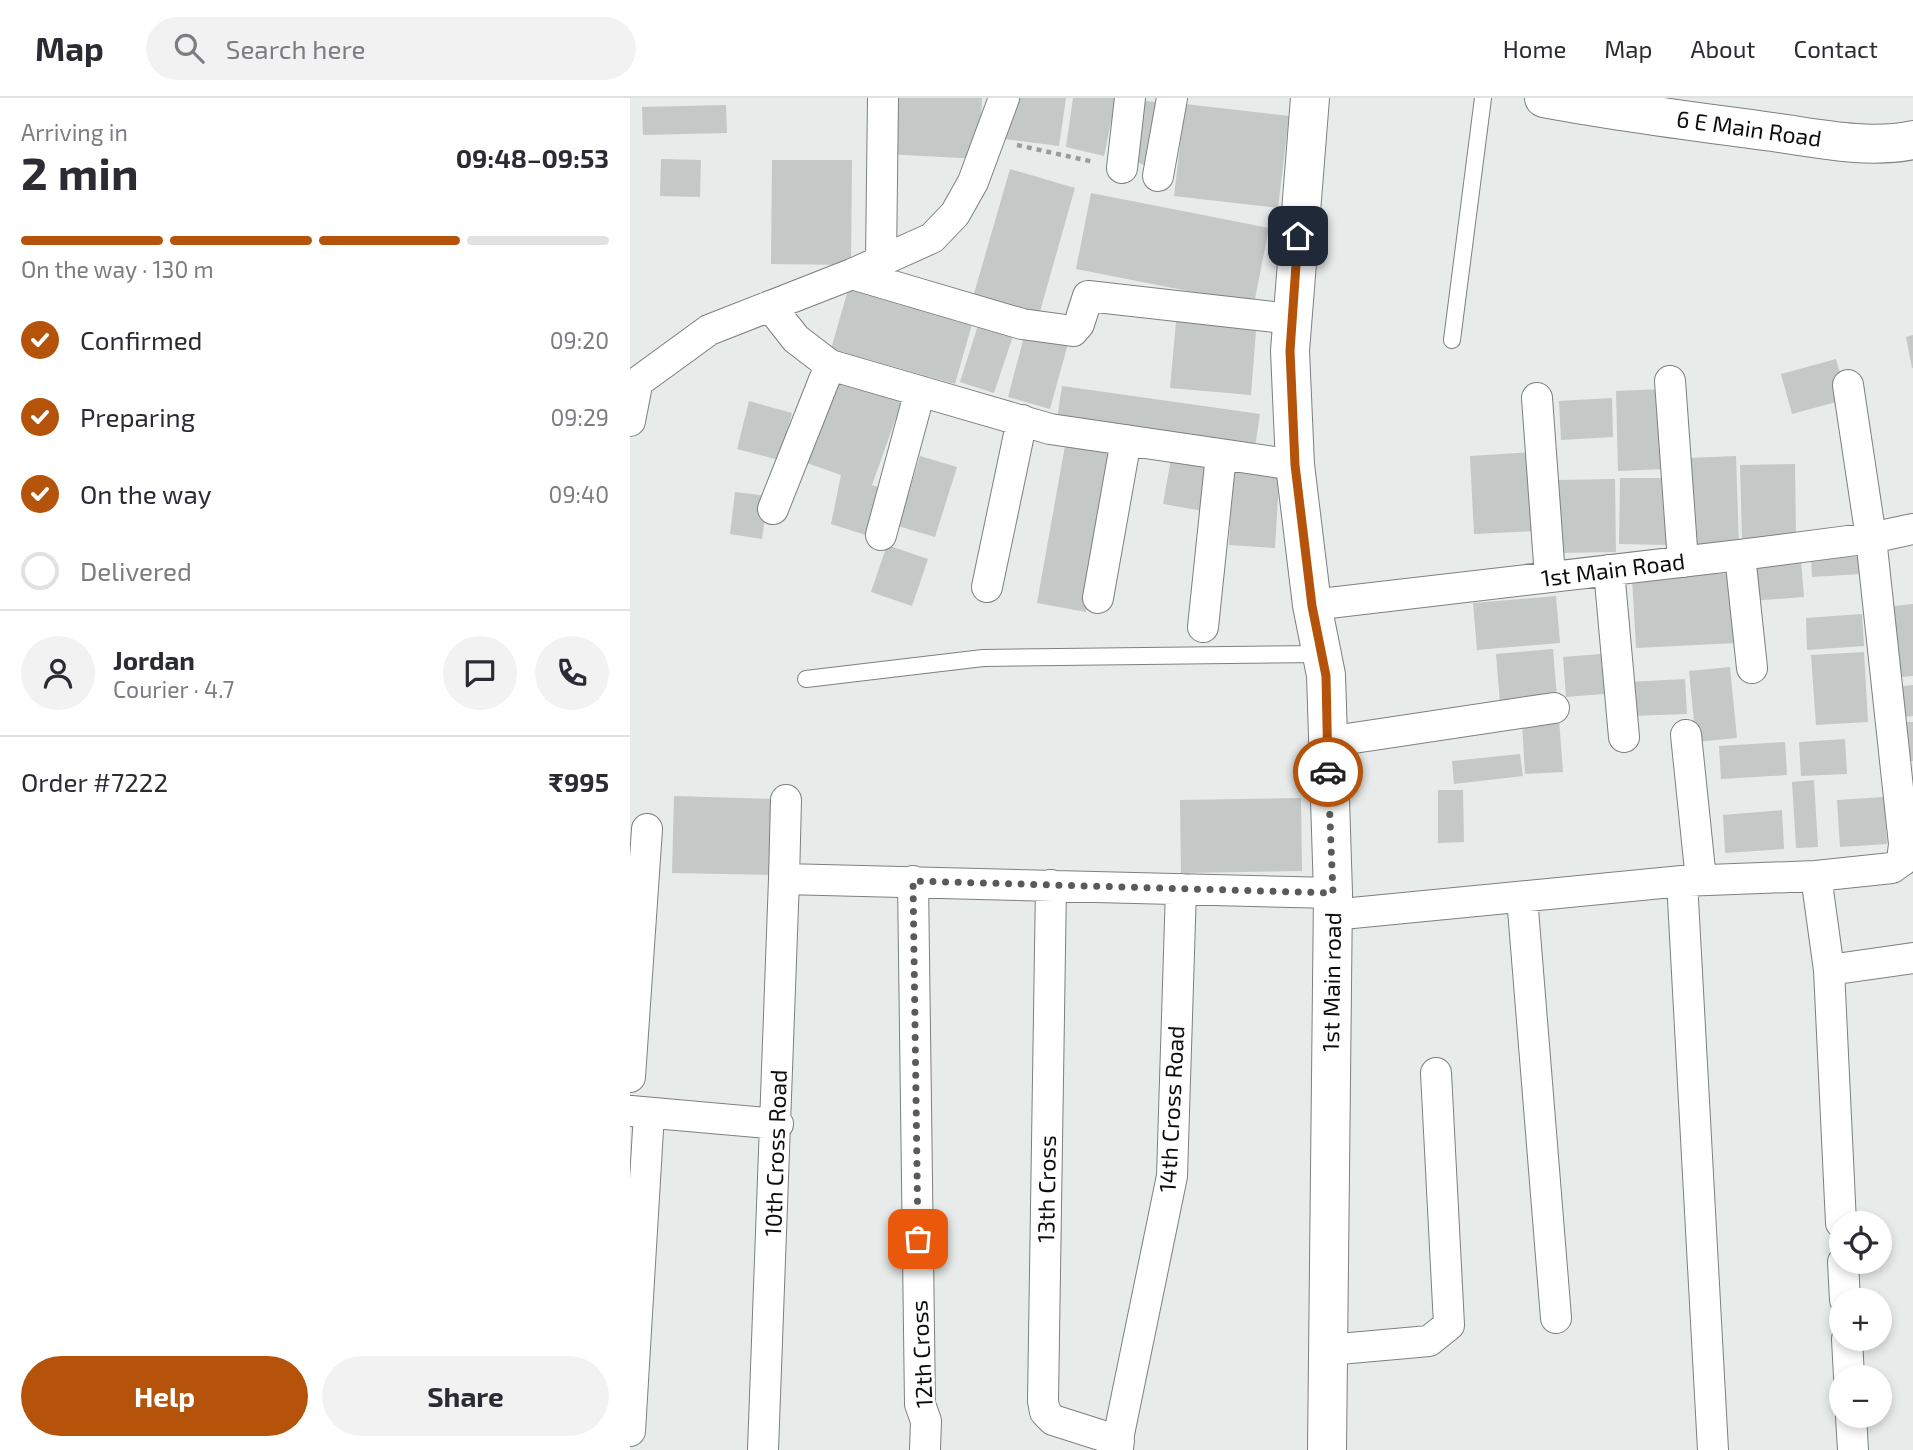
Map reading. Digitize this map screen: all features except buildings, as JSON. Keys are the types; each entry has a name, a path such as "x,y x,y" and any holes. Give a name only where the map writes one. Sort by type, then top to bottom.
{"street":[{"path":"881,261 883,98"},
{"path":"630,421 636,390 631,385 709,330 852,274 932,238 956,214 1004,98"},
{"path":"1108,165 1130,98"},
{"path":"1158,176 1172,98"},
{"name":"1st Main road","path":"1310,98 1292,319 1295,465 1312,606 1326,676 1332,904 1327,1450"},
{"name":"6 E Main Road","path":"1544,98 1612,111 1838,141 1898,143 1913,140"},
{"path":"852,274 1022,324 1073,331 1079,324 1088,296 1292,319"},
{"path":"770,306 796,340 830,365 1050,429 1295,465"},
{"path":"773,509 830,365"},
{"path":"1670,381 1683,562"},
{"path":"1848,385 1871,538"},
{"path":"881,535 919,391"},
{"path":"1537,398 1550,577"},
{"path":"987,587 1022,420"},
{"path":"1098,598 1126,440"},
{"path":"1203,627 1221,455"},
{"name":"1st Main Road","path":"1312,606 1740,555 1871,538 1913,529"},
{"name":"1st Main Road","path":"796,880 1181,889 1332,904 1522,897 1692,881 1816,876 1892,868 1902,861 1904,844 1871,538"},
{"path":"1740,555 1752,668"},
{"path":"1609,570 1625,737"},
{"path":"1327,742 1554,708"},
{"path":"1686,735 1713,1450"},
{"name":"10th Cross Road","path":"763,1450 778,1124 796,880 786,800"},
{"path":"630,1077 647,829"},
{"path":"1816,876 1829,970 1841,1211"},
{"name":"12th Cross","path":"913,881 920,1404 926,1421 925,1450"},
{"name":"13th Cross","path":"1051,885 1043,1401 1045,1412 1053,1420 1119,1446"},
{"name":"14th Cross Road","path":"1119,1446 1172,1176 1181,889"},
{"path":"1522,897 1556,1318"},
{"path":"1829,970 1913,958"},
{"path":"1328,1350 1429,1341 1449,1325 1436,1073"},
{"path":"630,1431 640,1112 778,1124"},
{"path":"1852,1428 1853,1450"}],"lane":[{"path":"1452,340 1483,98"},
{"path":"806,679 983,658 1322,654"}],"path":[{"path":"989,138 1108,165"}],"way so far":[{"path":"918,1239 913,881 1333,893 1328,772"}],"route":[{"path":"1298,236 1290,351 1295,465 1312,606 1326,676 1328,772"}]}
